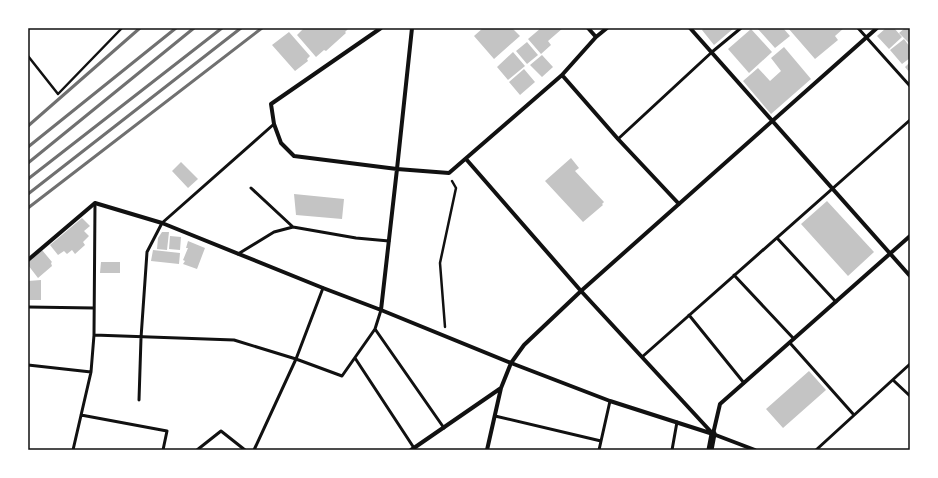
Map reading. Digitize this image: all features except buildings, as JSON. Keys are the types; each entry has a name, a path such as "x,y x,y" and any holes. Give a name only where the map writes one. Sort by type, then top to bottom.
{"street":[{"path":"381,28 271,104 274,124 281,143 294,156 397,169 449,173 562,75 596,37 607,28"},
{"path":"381,310 412,28"},
{"path":"588,28 596,37"},
{"path":"690,28 910,276"},
{"path":"487,450 501,388 511,363 524,345 581,291 877,28"},
{"path":"562,75 618,139 679,204"},
{"path":"466,159 581,291 713,434"},
{"path":"28,260 95,203 162,223 511,363 610,401 713,434 755,450"},
{"path":"710,450 720,404 910,236"},
{"path":"412,449 501,388"}],"lane":[{"path":"618,139 712,52 741,28"},
{"path":"858,28 910,86"},
{"path":"642,357 910,120"},
{"path":"139,400 141,338 148,252 162,223 274,124"},
{"path":"251,188 293,227"},
{"path":"73,450 91,372 94,335 95,203"},
{"path":"238,254 274,232 293,227 356,238 389,241"},
{"path":"777,238 836,302"},
{"path":"734,275 794,339"},
{"path":"254,450 296,359 323,288"},
{"path":"28,307 94,308"},
{"path":"94,335 141,338 234,340 296,359 342,376 375,329 381,310"},
{"path":"689,315 744,383"},
{"path":"375,329 444,428"},
{"path":"790,343 854,415"},
{"path":"354,358 412,449"},
{"path":"816,450 910,364"},
{"path":"28,365 91,372"},
{"path":"893,380 910,396"},
{"path":"599,450 610,401"},
{"path":"81,415 167,431 163,450"},
{"path":"495,416 601,441"},
{"path":"672,450 677,422"},
{"path":"197,450 221,431 245,450"}],"path":[{"path":"28,56 58,94 122,28"},
{"path":"446,337 440,263 456,188 449,173"}],"railway":[{"path":"28,126 140,28"},
{"path":"28,147 176,28"},
{"path":"28,163 194,28"},
{"path":"28,179 222,28"},
{"path":"28,194 241,28"},
{"path":"28,208 262,28"}]}
